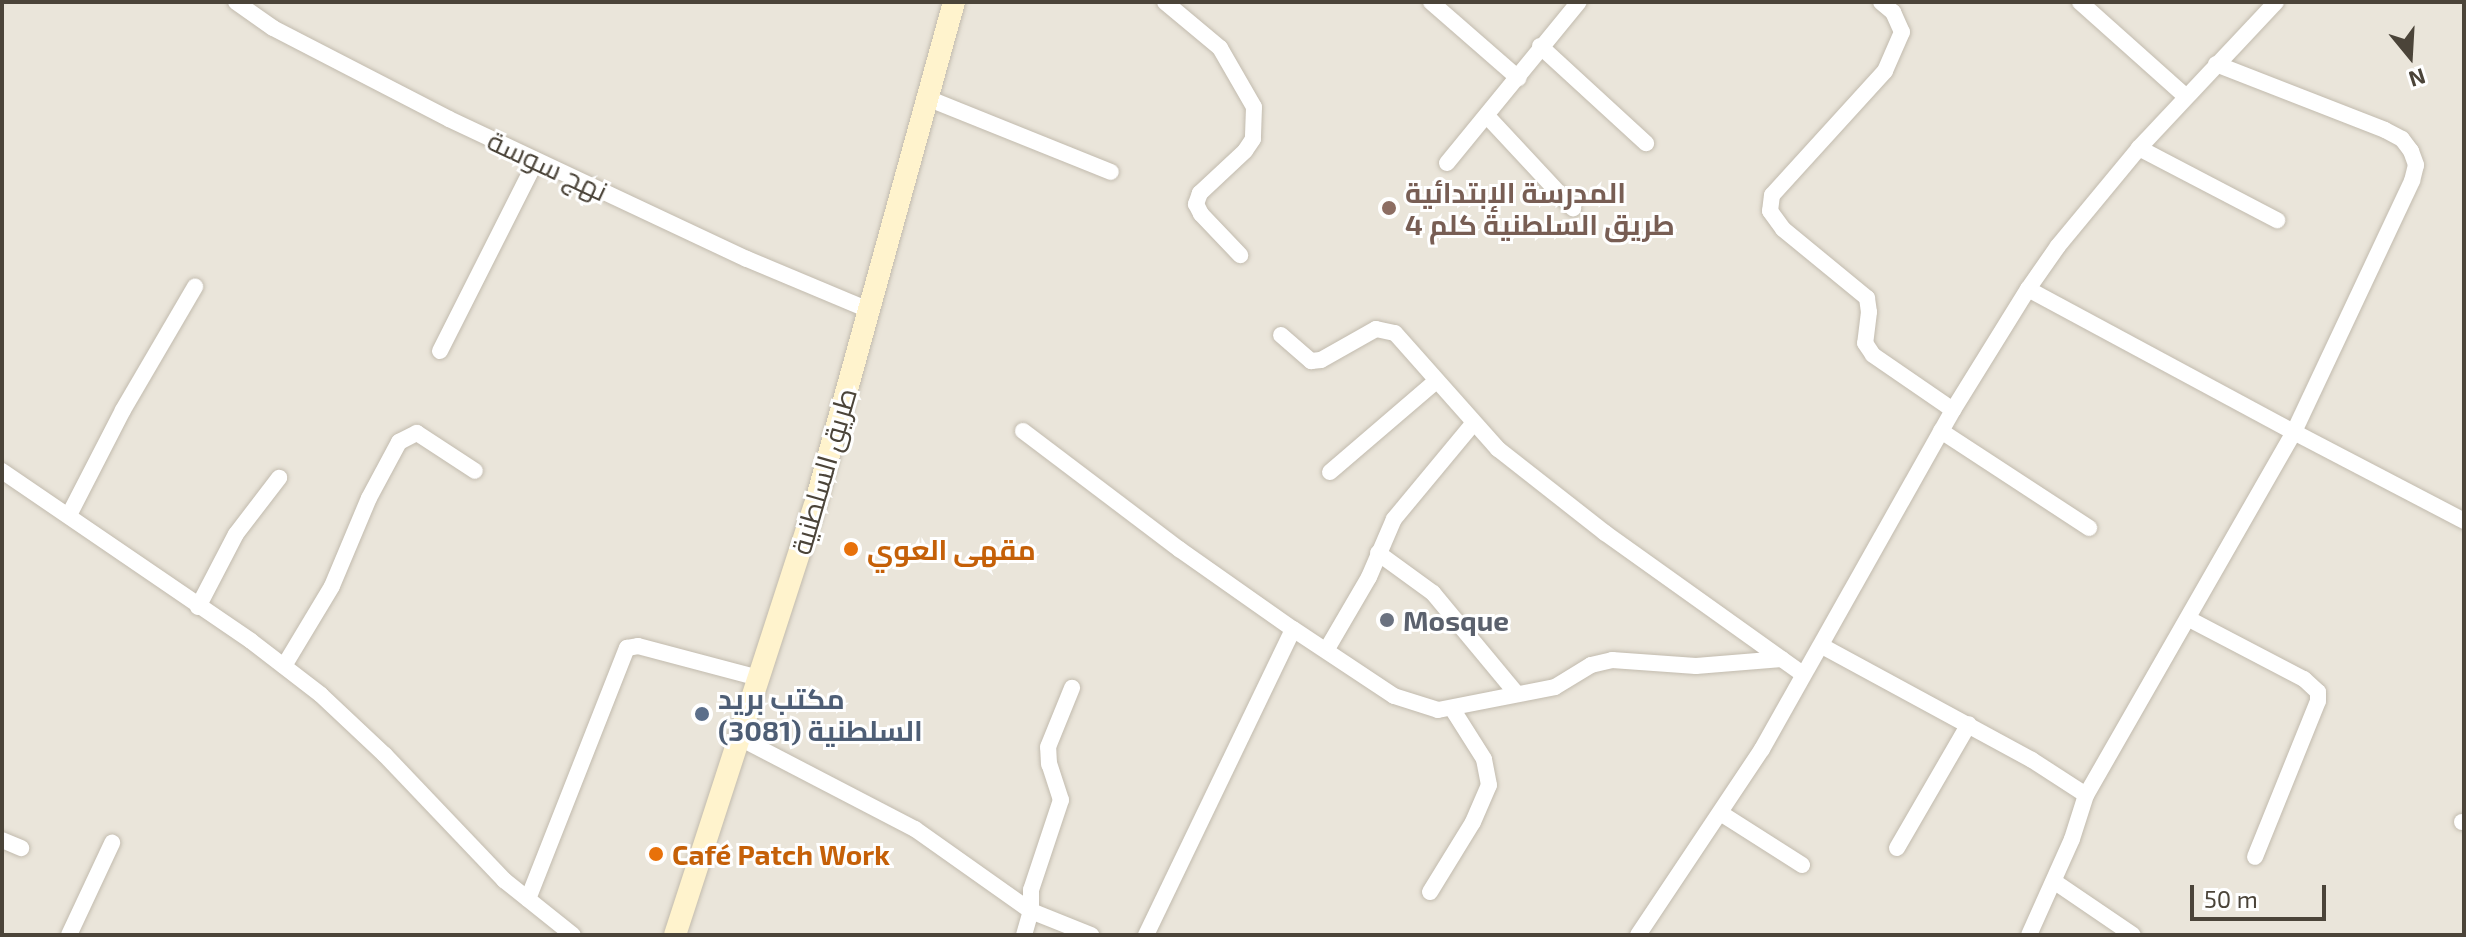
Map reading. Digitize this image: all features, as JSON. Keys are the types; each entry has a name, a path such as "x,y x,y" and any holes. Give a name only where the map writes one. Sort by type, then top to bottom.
{"main road":[{"name":"طريق السلطنية","path":"675,935 815,505 954,2"}],"street":[{"name":"نهج سوسة","path":"236,2 273,28 536,161 747,259 869,310"},
{"path":"1165,2 1220,48 1254,107 1253,139 1245,151 1200,193 1196,204 1201,214 1240,255"},
{"path":"1431,2 1518,78"},
{"path":"1447,163 1488,117 1540,46 1579,2"},
{"path":"1881,2 1893,12 1902,32 1890,61 1870,90 1772,195 1770,211 1783,229 1867,298 1869,312 1865,343 1873,355 1953,410"},
{"path":"2080,2 2185,96"},
{"path":"1638,935 1722,814 1822,646 1953,410 2028,289 2058,246 2139,148 2276,2"},
{"path":"1540,46 1646,143"},
{"path":"2029,935 2055,882 2086,795 2294,432 2412,181 2416,165 2411,151 2393,135 2216,64"},
{"path":"927,98 1111,172"},
{"path":"1488,117 1573,208"},
{"path":"2139,148 2277,220"},
{"path":"440,351 536,161"},
{"path":"69,515 123,410 195,287"},
{"path":"2028,289 2464,521"},
{"path":"1281,335 1311,361 1321,360 1376,329 1388,329 1404,342 1498,449 1605,533 1803,674"},
{"path":"1330,472 1436,381"},
{"path":"1327,649 1369,577 1394,519 1473,424"},
{"path":"1023,431 1179,549 1293,629 1394,696 1428,709 1453,710 1516,693 1555,687 1591,665 1612,660 1696,666 1782,659"},
{"path":"1941,431 2089,528"},
{"path":"284,666 332,586 369,498 399,442 417,433 475,471"},
{"path":"2,471 69,515 321,695 528,899 573,935"},
{"path":"198,607 236,534 279,478"},
{"path":"1378,553 1433,593 1516,693"},
{"path":"2189,619 2297,675 2315,686 2318,692 2318,701 2255,857"},
{"path":"1146,935 1293,629"},
{"path":"528,899 627,648 638,646 759,678"},
{"path":"1822,646 1969,724 2086,795"},
{"path":"1024,935 1031,911 1033,882 1061,800 1049,764 1048,747 1072,688"},
{"path":"1430,892 1473,822 1489,785 1484,759 1453,710"},
{"path":"1897,848 1969,724"},
{"path":"740,738 915,829 1031,911 1091,935"},
{"path":"1722,814 1802,865"},
{"path":"2,840 21,848"},
{"path":"69,935 112,843"},
{"path":"2055,882 2133,935"}],"shaded area":[{"path":"2,2 2464,2 2464,935 2,935"}],"place":[{"name":"المدرسة الإبتدائية طريق السلطنية كلم 4","path":"1389,208"},
{"name":"مقهى العوي","path":"851,549"},
{"name":"Mosque","path":"1387,620"},
{"name":"مكتب بريد السلطنية (3081)","path":"702,714"},
{"name":"Café Patch Work","path":"656,854"}]}
